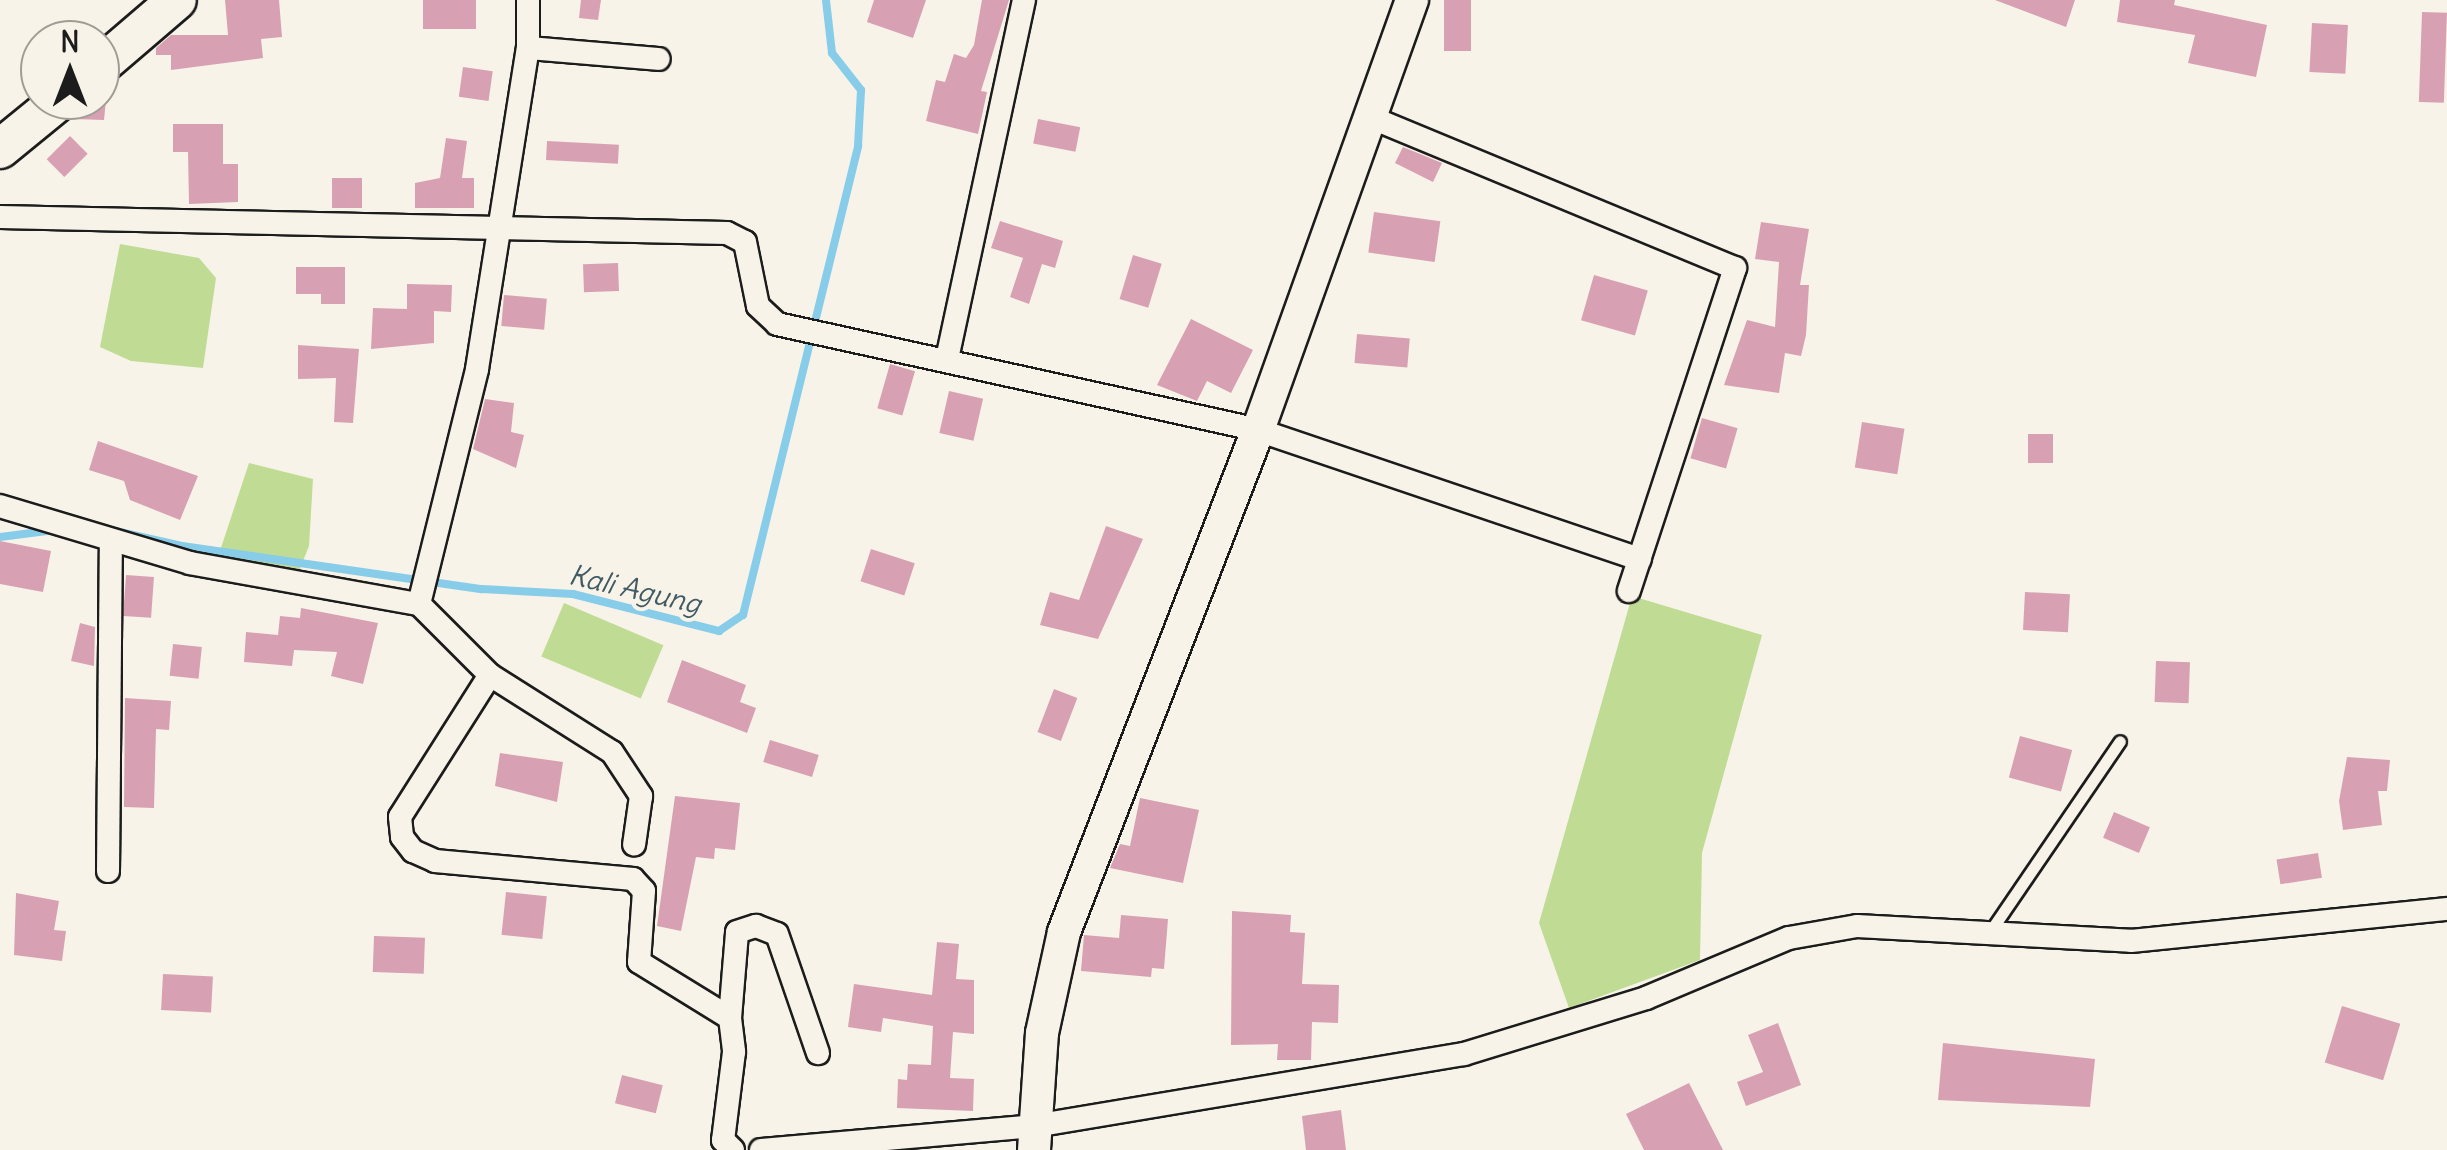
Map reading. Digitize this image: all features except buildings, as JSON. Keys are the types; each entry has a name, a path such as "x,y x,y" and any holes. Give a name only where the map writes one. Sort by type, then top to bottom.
{"main road":[{"path":"120,49 177,0"},
{"path":"0,149 36,120"}],"street":[{"path":"420,600 477,369 528,48 528,0"},
{"path":"946,359 1024,0"},
{"path":"1034,1138 1042,1033 1064,932 1258,430 1412,0"},
{"path":"528,48 659,58"},
{"path":"1370,116 1735,268 1629,591"},
{"path":"0,216 727,232 745,242 753,259 764,316 794,328 1258,430 1640,559"},
{"path":"0,506 104,540 420,600 490,675 612,752 631,773 641,796 634,845"},
{"path":"104,540 108,871"},
{"path":"490,675 400,817 402,837 435,861 633,879 644,891 639,962 730,1018"},
{"path":"761,1150 1034,1138 1464,1054 1646,998 1789,938 1857,926 2131,941 2446,914"},
{"path":"734,1150 723,1140 734,1052 730,1018 733,948 738,932 756,926 777,934 818,1053"}],"lane":[{"path":"1987,936 2120,740"}],"green space":[{"path":"120,244 199,258 216,278 203,368 131,361 100,347"},
{"path":"249,463 313,479 309,546 295,581 216,563"},
{"path":"1632,596 1762,635 1702,853 1700,960 1569,1008 1539,923"},
{"path":"564,603 663,645 641,699 541,656"}],"waterway":[{"name":"Kali Agung","path":"93,526 182,546 482,589 573,594 719,631 743,615 858,146 861,90 832,53 826,0"},
{"name":"Kali Agung","path":"0,537 55,530"}]}
